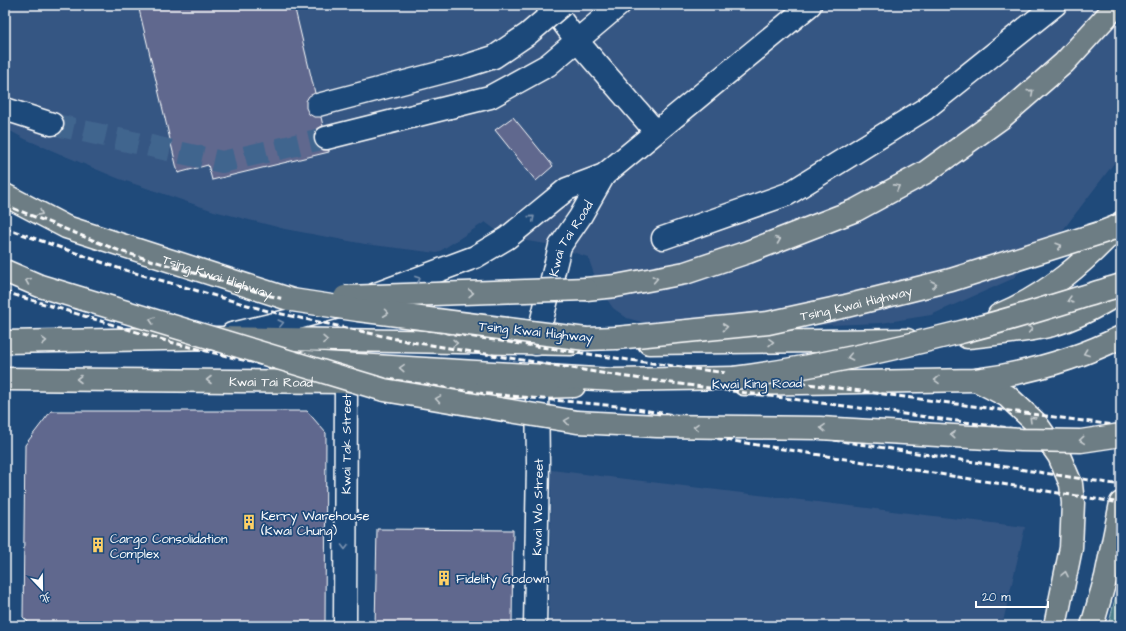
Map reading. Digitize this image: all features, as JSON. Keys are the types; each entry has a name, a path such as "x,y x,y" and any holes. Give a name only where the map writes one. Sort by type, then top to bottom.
{"main road":[{"path":"292,300 586,290 685,273 748,252 856,210 926,172 1001,118 1064,63 1117,5"},
{"name":"Tsing Kwai Highway","path":"5,195 66,227 292,300 358,310 586,339 657,335 768,323 846,306 951,280 1103,232 1121,224"},
{"path":"907,340 968,327 1030,301 1070,272 1090,255 1121,224"},
{"path":"5,271 40,286 283,361 384,390 577,422 634,426 827,428 1021,440 1081,441 1121,435"},
{"path":"283,361 614,380 734,378 774,373 961,332 1121,285"},
{"path":"536,344 907,340 962,338 1006,333 1053,324 1091,309 1121,292"},
{"name":"Kwai King Road","path":"537,387 976,380 1033,370 1064,361 1092,351 1121,337"},
{"name":"Kwai Tai Road","path":"5,342 216,338 536,344"},
{"name":"Kwai Tai Road","path":"5,379 346,382 537,387"},
{"path":"976,380 1007,396 1036,423 1059,456 1071,484 1073,503 1071,548 1055,626"},
{"path":"1092,626 1106,577 1121,503"}],"street":[{"path":"550,5 576,41 656,132"},
{"path":"318,105 466,66 494,57 528,34 562,5"},
{"path":"326,138 490,97 548,65 619,5"},
{"name":"Kwai Tai Road","path":"216,338 287,321 351,303 475,257 507,238 567,189 604,175 810,5"},
{"path":"663,238 788,194 925,109 1056,5"},
{"path":"5,109 52,124"},
{"name":"Kwai Tai Road","path":"536,344 560,246 580,217 604,175"},
{"name":"Kwai Tak Street","path":"345,626 346,382"},
{"name":"Kwai Wo Street","path":"534,626 538,464 537,387"}],"shaded area":[{"path":"5,5 1121,5 1121,154 1053,243 1012,279 931,315 881,323 775,327 641,322 627,318 613,308 599,288 588,257 569,251 560,246 507,238 485,222 437,253 365,244 285,229 214,211 117,178 25,139 5,128"},
{"path":"551,470 1025,527 1002,626 549,626"}],"green space":[{"path":"1121,576 1121,626 1108,626"}],"building":[{"path":"138,5 294,5 315,93 309,96 306,101 306,108 309,114 314,117 321,117 323,126 317,129 314,135 314,141 317,147 323,150 329,150 329,152 212,180 208,165 178,173"},
{"path":"513,117 553,166 536,181 495,130"},
{"path":"51,411 307,411 326,433 325,626 32,626 23,617 25,445"},
{"name":"Fidelity Godown","path":"377,529 513,530 512,626 375,626"}],"tunnel":[{"path":"52,124 222,162 326,138"}],"railway":[{"path":"5,205 120,251 271,296 407,327 622,359 1121,426"},
{"path":"5,228 118,268 268,311 406,341 620,376 1121,443"},
{"path":"5,280 174,329 349,373 479,393 617,406 1121,485"},
{"path":"5,292 170,342 348,386 477,405 614,422 1121,503"}],"place":[{"name":"Kerry Warehouse (Kwai Chung)","path":"249,522"},
{"name":"Cargo Consolidation Complex","path":"98,545"},
{"name":"Fidelity Godown","path":"444,578"}]}
